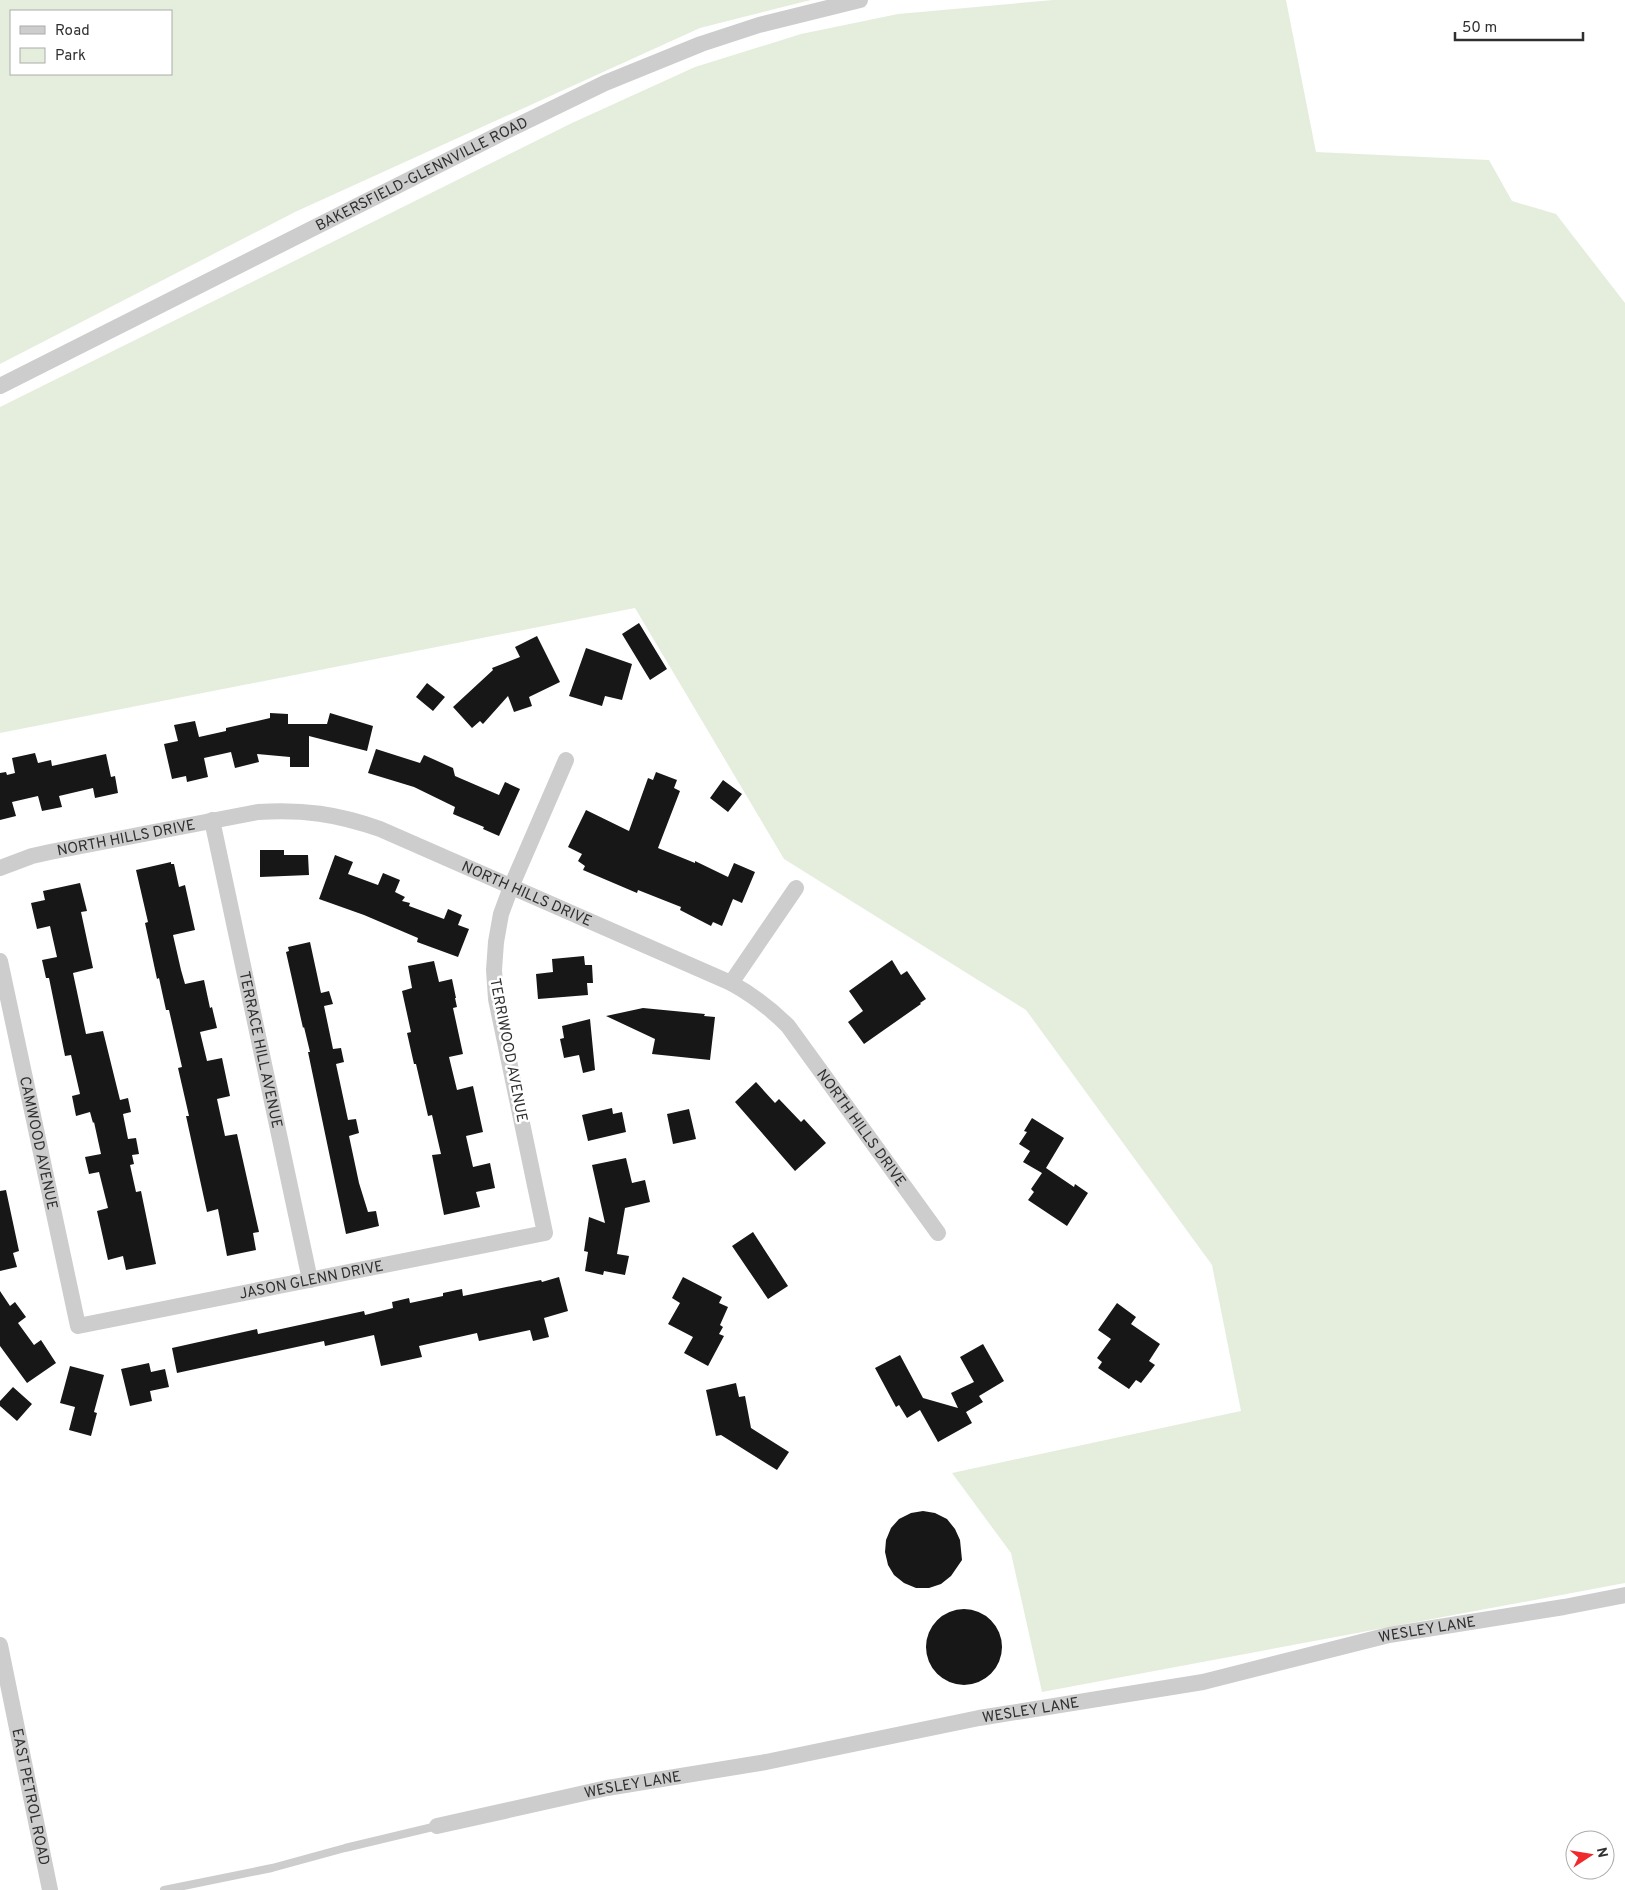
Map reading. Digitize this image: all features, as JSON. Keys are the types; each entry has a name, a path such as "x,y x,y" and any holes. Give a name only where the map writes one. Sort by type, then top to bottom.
{"street":[{"name":"BAKERSFIELD-GLENNVILLE ROAD","path":"0,386 489,139 605,83 701,44 759,24 860,0"},
{"name":"TERRIWOOD AVENUE","path":"545,1232 496,999 494,970 501,914 566,760"},
{"name":"NORTH HILLS DRIVE","path":"0,868 32,856 50,852 258,812 290,810 322,813 380,829 731,983 751,994 771,1009 788,1026 938,1233"},
{"name":"TERRACE HILL AVENUE","path":"212,820 310,1280"},
{"path":"731,983 796,888"},
{"name":"CAMWOOD AVENUE","path":"0,961 78,1326"},
{"name":"JASON GLENN DRIVE","path":"78,1326 545,1232"},
{"name":"WESLEY LANE","path":"437,1826 607,1788 766,1762 979,1718 1203,1682 1389,1636 1625,1595"},
{"name":"EAST PETROL ROAD","path":"0,1645 50,1890"}],"lane":[{"path":"164,1890 272,1868 437,1826"}],"green space":[{"path":"0,0 811,0 700,28 295,212 0,364"},
{"path":"1053,0 1286,0 1316,152 1489,160 1512,201 1556,214 1625,303 1625,1583 1042,1692 1011,1553 952,1473 1241,1411 1212,1265 1026,1010 784,859 635,608 0,733 0,407 572,123 695,67 801,34 898,14"}],"building":[{"path":"639,623 667,669 650,680 622,634"},
{"path":"537,636 560,682 529,697 532,706 514,712 508,696 483,724 480,721 472,728 453,707 493,670 492,668 520,657 515,647"},
{"path":"586,648 632,664 622,700 605,696 602,706 569,696"},
{"path":"427,683 445,697 433,711 416,697"},
{"path":"270,713 288,714 288,724 327,724 330,713 373,726 367,751 309,736 309,767 290,767 290,757 257,754 259,762 235,768 231,752 204,758 208,777 187,782 186,776 172,779 164,744 178,741 174,725 195,721 199,737 226,731 226,728 270,718"},
{"path":"376,749 420,763 424,755 453,768 455,776 499,795 505,782 520,789 499,836 483,829 484,827 453,814 455,807 414,787 368,773"},
{"path":"35,753 38,763 51,760 52,766 106,754 111,777 115,776 118,793 95,798 93,788 59,796 62,807 42,811 38,796 12,802 16,816 0,820 0,773 6,772 7,775 15,773 12,758"},
{"path":"656,772 677,780 674,788 680,791 658,848 695,863 695,861 728,877 734,863 755,872 742,903 733,899 722,926 713,922 711,926 680,910 681,907 638,890 637,893 583,870 585,866 578,861 582,854 568,847 586,810 629,831 648,778 653,780"},
{"path":"723,780 742,794 728,812 710,798"},
{"path":"260,850 284,850 284,855 308,855 309,875 260,877"},
{"path":"335,855 353,862 348,874 378,885 383,873 400,880 395,892 405,897 402,901 410,903 409,906 444,919 448,909 462,915 458,925 469,929 458,957 417,942 418,938 364,915 319,899"},
{"path":"171,862 171,864 174,864 179,887 185,885 195,930 173,935 181,970 185,984 204,980 210,1008 212,1007 217,1028 200,1032 207,1061 222,1058 230,1096 217,1099 225,1136 237,1134 259,1232 253,1233 256,1250 227,1256 218,1209 207,1212 186,1116 189,1116 178,1068 182,1067 169,1010 166,1010 159,978 157,979 145,923 148,922 136,870"},
{"path":"80,883 87,911 81,912 93,968 73,973 86,1034 103,1031 120,1100 128,1098 131,1112 123,1114 128,1139 136,1138 139,1154 132,1155 134,1164 130,1165 136,1192 141,1191 156,1264 126,1270 123,1256 108,1260 97,1211 108,1208 99,1172 89,1174 85,1157 101,1154 90,1112 76,1116 72,1096 80,1094 71,1055 65,1056 49,978 46,978 42,960 57,957 50,926 37,929 31,903 45,900 43,891"},
{"path":"310,942 321,993 329,991 333,1004 324,1006 333,1049 341,1048 344,1062 336,1064 348,1120 356,1119 359,1133 349,1136 359,1183 368,1212 376,1211 379,1226 346,1234 308,1052 310,1052 286,952 289,951 288,947"},
{"path":"584,956 585,965 592,965 593,983 587,983 588,995 538,999 536,974 553,972 552,959"},
{"path":"892,960 901,975 907,971 926,999 864,1044 848,1022 863,1011 849,991"},
{"path":"434,961 439,982 452,979 456,998 457,1007 453,1008 463,1054 449,1057 457,1090 473,1086 483,1132 466,1136 473,1167 490,1163 495,1188 476,1192 480,1207 444,1215 432,1155 441,1154 432,1115 428,1116 416,1064 414,1064 407,1033 411,1032 402,991 412,988 408,966"},
{"path":"643,1008 705,1014 704,1016 715,1017 710,1060 652,1054 655,1039 606,1016"},
{"path":"590,1019 595,1070 583,1073 579,1055 564,1058 560,1039 564,1038 562,1026"},
{"path":"756,1082 775,1103 779,1099 801,1122 804,1119 826,1143 795,1171 735,1102"},
{"path":"612,1108 613,1114 622,1112 626,1132 588,1141 582,1115"},
{"path":"689,1109 696,1139 673,1144 667,1114"},
{"path":"1032,1118 1064,1138 1046,1168 1074,1187 1075,1184 1088,1193 1067,1226 1028,1200 1034,1192 1031,1189 1042,1173 1023,1162 1030,1151 1019,1144 1027,1132 1024,1131"},
{"path":"626,1158 632,1183 645,1180 650,1202 625,1208 617,1254 629,1256 625,1275 604,1271 603,1275 585,1271 588,1252 584,1251 589,1217 605,1223 592,1165"},
{"path":"6,1190 19,1251 13,1253 17,1267 0,1271 0,1191"},
{"path":"753,1232 788,1286 768,1299 732,1246"},
{"path":"559,1277 568,1311 544,1318 549,1337 533,1341 530,1330 479,1341 477,1333 419,1346 422,1357 381,1366 374,1335 325,1346 324,1341 177,1373 172,1348 257,1329 258,1334 364,1311 365,1315 393,1308 392,1302 409,1298 410,1303 443,1296 443,1293 462,1289 463,1296 541,1280 542,1282"},
{"path":"683,1277 722,1297 719,1303 728,1307 720,1325 723,1327 719,1334 724,1336 708,1366 684,1353 693,1337 668,1324 680,1303 672,1298"},
{"path":"0,1291 10,1306 15,1302 26,1317 18,1323 34,1345 41,1340 56,1363 27,1383 0,1346"},
{"path":"1117,1303 1136,1317 1131,1324 1160,1344 1149,1361 1155,1365 1141,1383 1136,1380 1129,1389 1098,1368 1102,1362 1097,1358 1111,1339 1098,1330"},
{"path":"983,1344 1004,1381 979,1396 983,1402 966,1412 972,1423 938,1442 920,1410 907,1418 899,1405 896,1407 875,1368 900,1355 923,1398 958,1408 951,1393 974,1382 960,1357"},
{"path":"149,1363 151,1372 165,1369 169,1387 150,1391 152,1401 130,1406 121,1369"},
{"path":"70,1366 104,1375 94,1412 97,1413 91,1436 69,1430 75,1407 60,1403"},
{"path":"736,1383 739,1397 745,1396 751,1428 789,1452 777,1470 721,1435 716,1436 706,1390"},
{"path":"13,1387 32,1404 17,1421 0,1406 0,1401"},
{"path":"923,1511 935,1513 947,1519 955,1529 960,1540 962,1560 951,1576 941,1584 929,1588 916,1588 904,1583 894,1575 888,1565 885,1552 886,1540 891,1528 899,1519 911,1513"},
{"path":"964,1609 978,1612 991,1620 999,1633 1002,1647 999,1661 991,1674 978,1682 964,1685 950,1682 937,1674 929,1661 926,1647 929,1633 937,1620 950,1612"}]}
